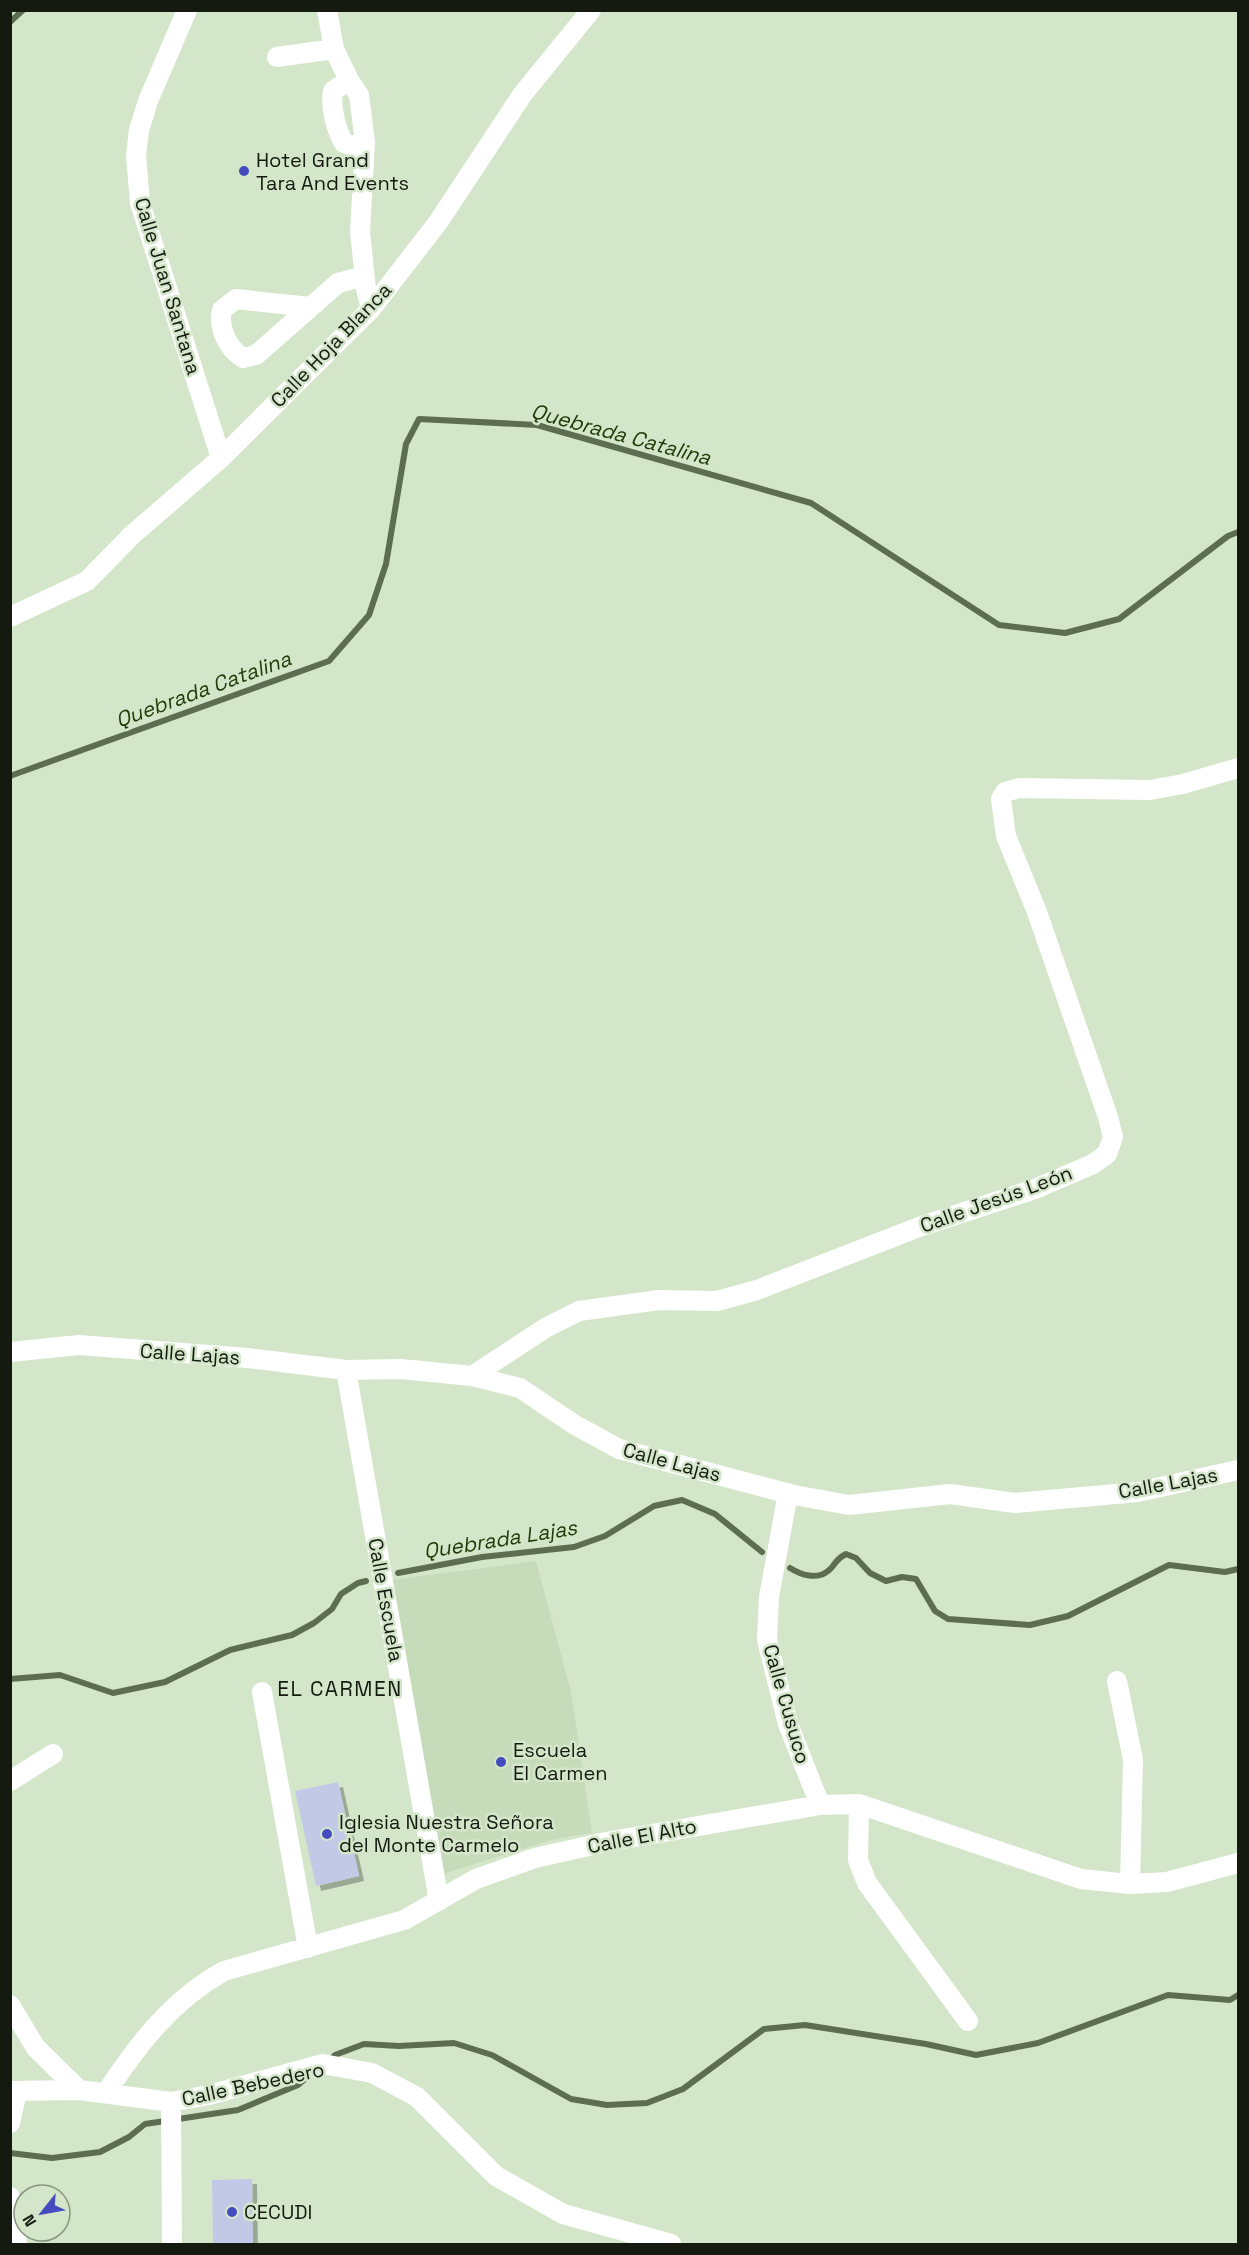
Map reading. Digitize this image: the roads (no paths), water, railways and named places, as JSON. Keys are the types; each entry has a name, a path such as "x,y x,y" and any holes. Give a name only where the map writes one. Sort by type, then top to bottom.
{"street":[{"name":"Calle Juan Santana","path":"187,10 148,101 139,130 136,155 140,203 221,459"},
{"path":"327,10 334,49 359,96 365,142 360,232 364,276 371,309"},
{"name":"Calle Hoja Blanca","path":"10,617 87,581 132,535 221,459 371,309 439,221 522,95 591,10"},
{"path":"277,57 334,49"},
{"path":"349,80 333,91 332,98 340,136 344,143 350,145 365,142"},
{"path":"310,307 338,283 364,276"},
{"name":"Calle Jesús León","path":"472,1376 547,1327 579,1311 659,1300 717,1301 757,1290 919,1227 1035,1189 1094,1164 1107,1154 1113,1137 1108,1117 1037,912 1006,836 1001,799 1005,792 1018,788 1150,790 1183,784 1239,768"},
{"name":"Calle Lajas","path":"10,1352 79,1345 248,1358 346,1370 401,1369 472,1376 520,1388 575,1425 619,1449 788,1493 849,1505 950,1494 1015,1503 1138,1492 1239,1470"},
{"name":"Calle Escuela","path":"346,1370 438,1901"},
{"name":"Calle Cusuco","path":"788,1493 769,1597 767,1640 788,1724 820,1805"},
{"path":"1116,1681 1133,1760 1130,1884"},
{"path":"262,1692 308,1948"},
{"path":"10,1781 53,1754"},
{"path":"859,1804 858,1860 867,1883 968,2021"},
{"name":"Calle El Alto","path":"106,2093 131,2055 160,2021 200,1985 224,1971 404,1920 476,1879 535,1858 616,1840 820,1805 859,1804 1081,1880 1130,1884 1167,1882 1239,1863"},
{"path":"10,2006 36,2048 79,2090"},
{"name":"Calle Bebedero","path":"14,2092 79,2090 171,2102 209,2095 323,2064 372,2073 417,2097 496,2176 563,2214 671,2244"},
{"path":"10,2123 14,2092"},
{"path":"171,2102 172,2244"},
{"path":"10,2197 17,2244"}],"waterway":[{"path":"10,22 23,10"},
{"name":"Quebrada Catalina","path":"10,776 329,661 369,615 386,564 406,444 419,419 537,425 811,503 999,625 1065,633 1119,619 1228,536 1238,532"},
{"name":"Quebrada Lajas","path":"398,1573 482,1557 574,1547 605,1536 654,1506 682,1500 715,1514 762,1552"},
{"name":"Quebrada Lajas","path":"790,1568 799,1573 814,1576 824,1574 846,1554 856,1558 870,1573 886,1581 902,1577 916,1579 935,1611 948,1619 1030,1625 1068,1616 1169,1565 1225,1572 1238,1569"},
{"name":"Quebrada Lajas","path":"10,1679 60,1675 113,1693 165,1682 230,1650 292,1635 314,1623 332,1609 341,1594 358,1583 366,1581"},
{"path":"330,2060 335,2055 364,2044 399,2046 454,2043 492,2055 571,2099 607,2105 647,2103 683,2089 764,2029 805,2025 926,2044 976,2055 1038,2043 1168,1995 1230,2000 1238,1995"},
{"path":"10,2153 52,2158 100,2152 129,2137 145,2124 238,2110 298,2085 310,2075"}],"place":[{"name":"Hotel Grand Tara And Events","path":"244,171"},
{"name":"Escuela El Carmen","path":"501,1762"},
{"name":"Iglesia Nuestra Señora del Monte Carmelo","path":"327,1834"},
{"name":"CECUDI","path":"232,2212"}],"district":[{"name":"EL CARMEN","path":"340,1688"}]}
